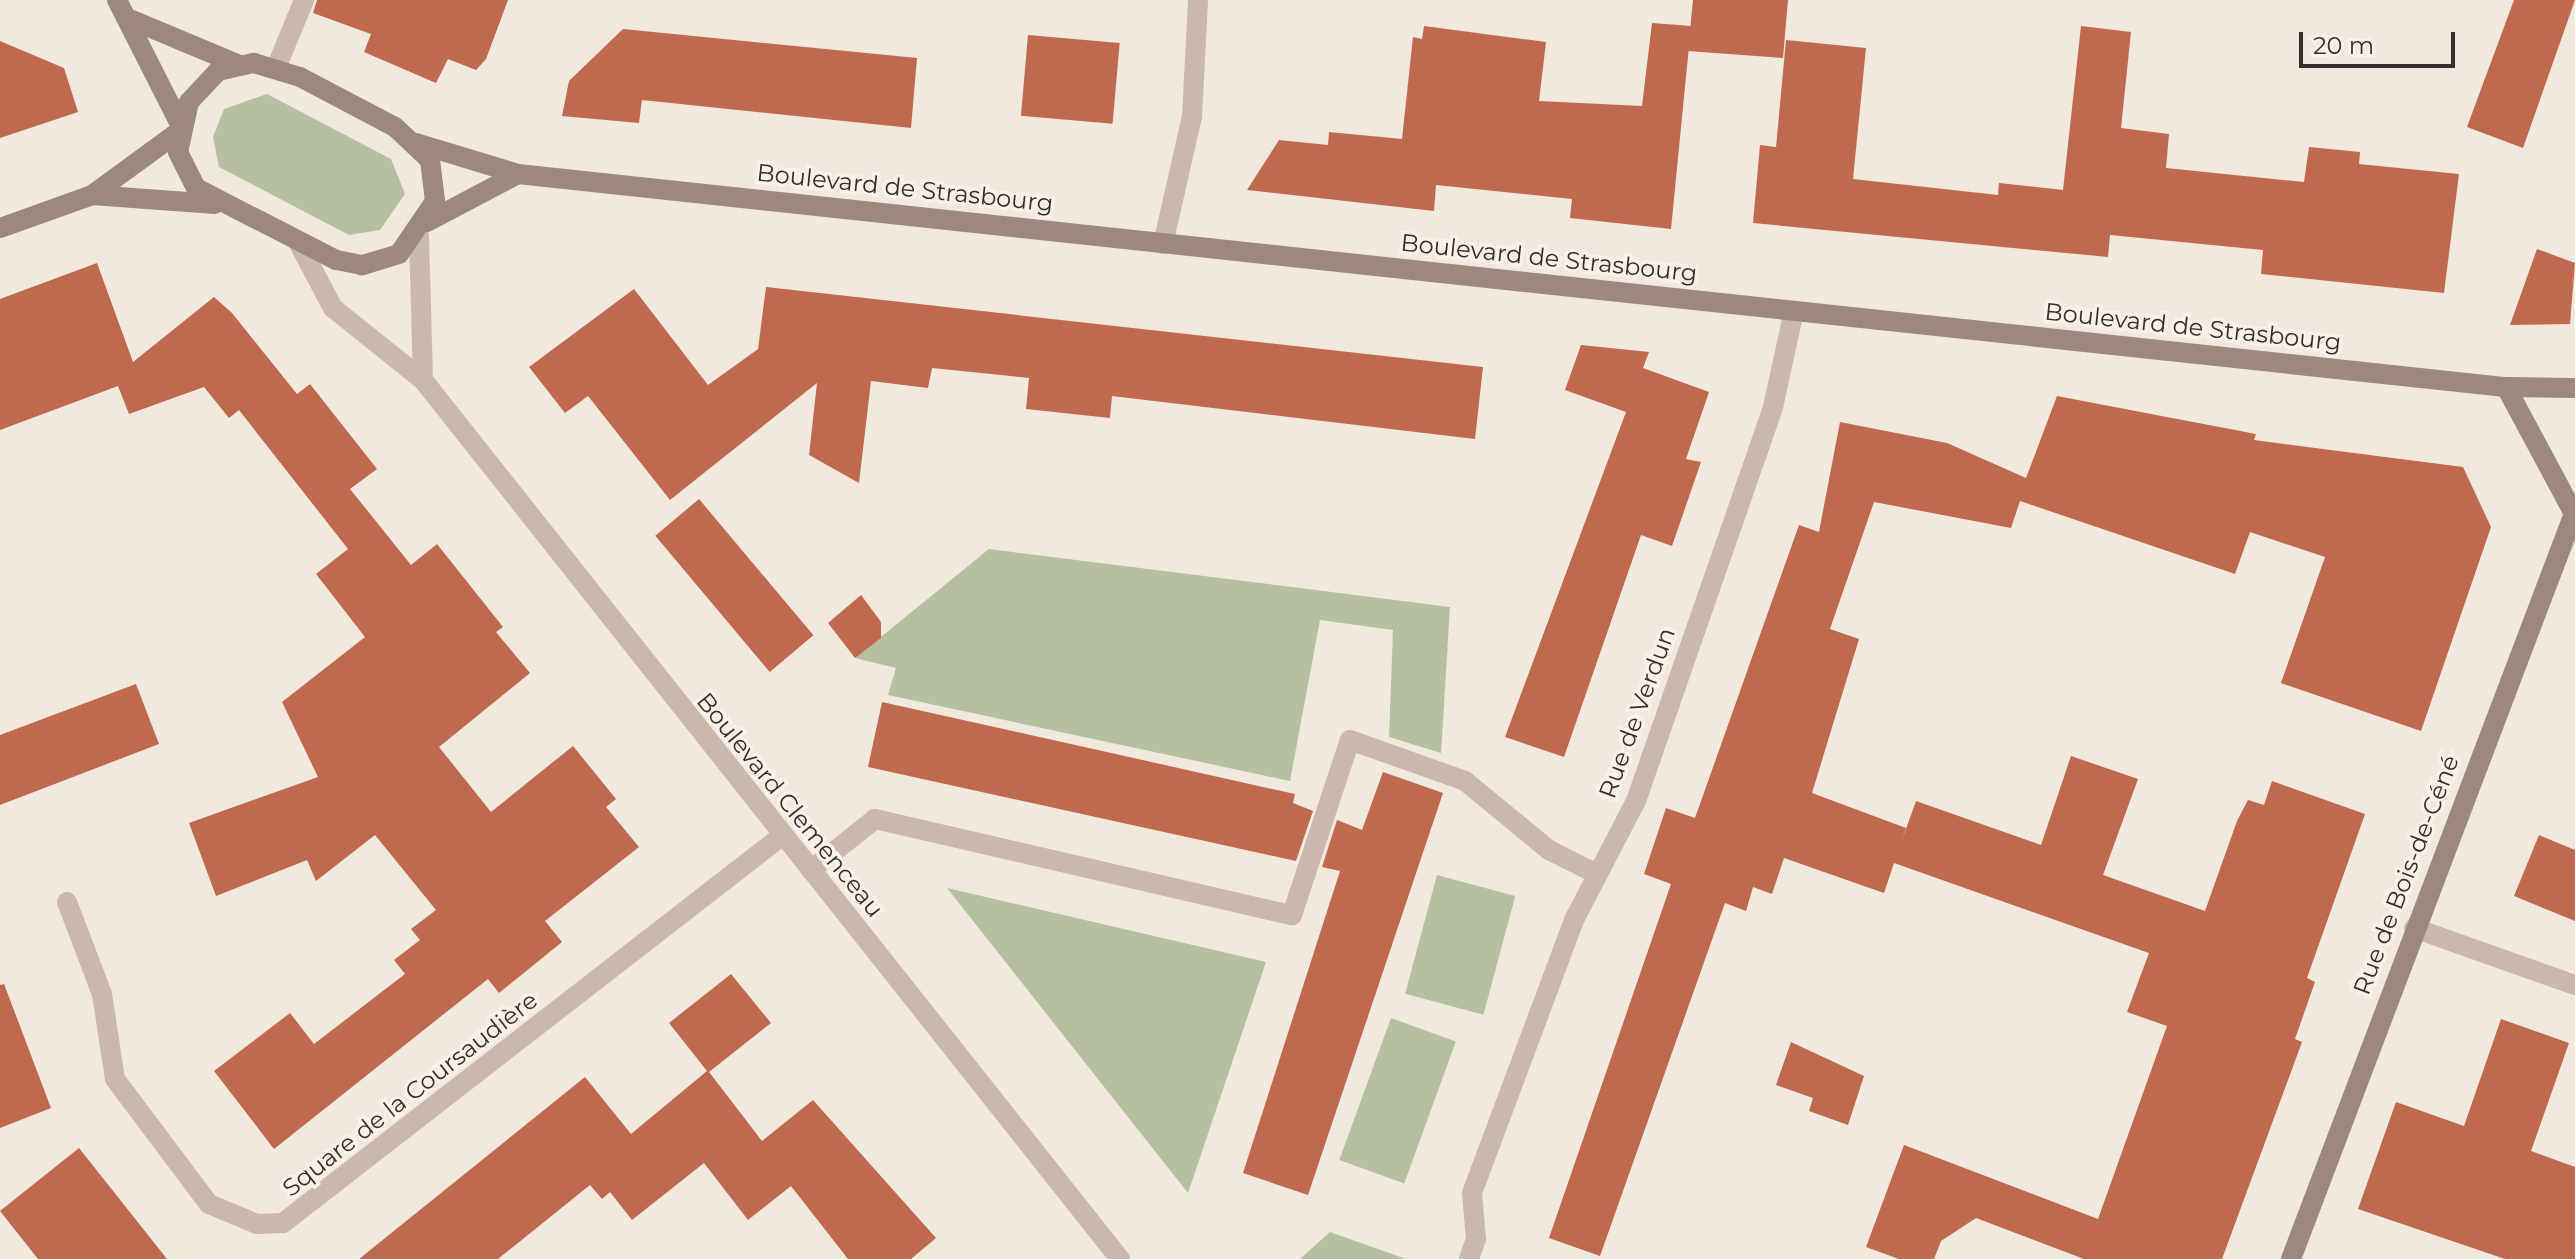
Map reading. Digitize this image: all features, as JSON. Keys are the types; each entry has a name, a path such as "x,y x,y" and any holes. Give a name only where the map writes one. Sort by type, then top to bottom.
{"main road":[{"path":"117,0 132,20 178,128 183,169 218,204 298,242 362,265 391,258 423,229 518,174"},
{"path":"132,20 237,64 276,68"},
{"path":"0,228 92,195 178,128 204,82 237,64"},
{"name":"Boulevard de Strasbourg","path":"276,68 416,143 518,174 2506,387 2575,388"},
{"path":"416,143 438,180 423,229"},
{"path":"92,195 218,204"},
{"path":"2506,387 2574,512"},
{"name":"Rue de Bois-de-Céné","path":"2291,1259 2574,512"}],"street":[{"path":"276,68 304,0"},
{"path":"1163,244 1192,116 1198,0"},
{"path":"423,229 423,380"},
{"name":"Boulevard Clemenceau","path":"298,242 333,308 423,380 1120,1259"},
{"name":"Rue de Verdun","path":"1469,1259 1476,1239 1472,1193 1595,873 1636,801 1773,407 1794,311"},
{"path":"811,870 875,819 1292,915 1350,740 1465,781 1549,850 1595,873"},
{"name":"Square de la Coursaudière","path":"67,902 102,994 115,1079 209,1204 257,1224 283,1223 783,835"},
{"path":"2414,928 2575,985"}],"green space":[{"path":"267,94 391,159 405,194 380,230 349,235 219,167 213,137 224,109"},
{"path":"989,549 1450,607 1441,753 1389,737 1393,630 1320,620 1290,781 888,695 896,668 855,658"},
{"path":"1437,875 1515,896 1483,1015 1405,994"},
{"path":"947,888 1266,962 1188,1193"},
{"path":"1391,1018 1456,1042 1404,1183 1339,1160"},
{"path":"1330,1232 1406,1259 1300,1259"}],"building":[{"path":"317,0 508,0 486,59 476,70 448,59 436,83 364,52 371,34 313,13"},
{"path":"1693,0 1788,0 1783,58 1688,51"},
{"path":"2514,0 2575,0 2523,148 2467,127"},
{"path":"1652,23 1691,26 1671,229 1570,218 1572,199 1436,185 1434,211 1247,190 1279,140 1328,145 1329,132 1402,139 1413,37 1422,39 1424,26 1546,42 1539,101 1642,106"},
{"path":"2081,26 2131,32 2121,128 2169,134 2166,168 2304,182 2309,147 2360,152 2359,164 2459,174 2444,293 2261,274 2263,250 2110,235 2108,257 1753,223 1760,145 1776,147 1786,40 1866,48 1853,179 1998,195 1999,183 2063,190"},
{"path":"623,29 917,58 911,128 642,100 639,123 562,116 569,81"},
{"path":"1028,35 1120,43 1113,124 1021,116"},
{"path":"0,41 64,68 78,112 0,138"},
{"path":"2537,249 2575,263 2570,324 2510,325"},
{"path":"97,263 133,362 214,297 232,313 297,394 310,384 377,469 350,489 411,565 437,544 503,627 496,632 530,673 439,747 491,812 573,746 616,799 606,807 639,847 545,921 562,942 499,993 488,979 274,1149 214,1071 290,1013 314,1044 405,974 394,960 420,940 411,929 436,910 375,835 316,881 307,860 216,896 189,823 318,777 282,702 365,637 316,574 348,549 239,410 229,418 204,387 129,414 118,386 0,430 0,299"},
{"path":"766,287 1483,367 1475,439 1112,396 1110,418 1026,409 1029,378 932,368 928,388 871,381 859,483 809,455 817,383 670,500 588,396 565,413 529,367 634,289 708,385 758,349"},
{"path":"1581,345 1649,352 1643,368 1709,392 1686,459 1701,462 1672,546 1641,535 1564,757 1505,737 1626,412 1565,390"},
{"path":"2057,396 2256,434 2254,440 2463,467 2491,527 2421,731 2281,683 2325,557 2250,532 2235,574 2020,501 2011,528 1874,502 1830,629 1859,639 1812,793 1906,828 1901,843 1916,801 2041,845 2071,756 2138,779 2103,875 2205,911 2237,821 2248,800 2264,805 2272,781 2365,814 2307,978 2315,982 2295,1039 2302,1042 2222,1259 2084,1259 1976,1218 1941,1241 1934,1259 1899,1259 1866,1247 1904,1145 2098,1219 2167,1026 2127,1012 2149,953 1894,863 1884,893 1784,858 1772,894 1753,887 1746,911 1725,903 1600,1256 1549,1238 1671,884 1644,874 1666,808 1695,818 1799,525 1819,532 1840,422 1947,443 2026,478"},
{"path":"699,499 813,635 770,672 655,536"},
{"path":"861,595 881,622 881,638 855,658 828,623"},
{"path":"136,684 159,744 0,805 0,735"},
{"path":"882,702 1295,794 1293,803 1313,811 1296,861 868,767"},
{"path":"1383,772 1443,793 1308,1195 1243,1173 1340,871 1322,867 1337,820 1362,830"},
{"path":"2539,835 2575,850 2575,921 2514,896"},
{"path":"731,974 771,1023 709,1072 762,1141 813,1100 936,1238 911,1259 848,1259 791,1186 748,1220 704,1163 632,1220 610,1192 602,1199 590,1185 498,1259 359,1259 585,1077 631,1134 707,1071 669,1023"},
{"path":"4,984 51,1108 0,1128 0,985"},
{"path":"2501,1019 2569,1043 2531,1151 2575,1167 2575,1259 2505,1259 2358,1209 2396,1102 2464,1126"},
{"path":"1791,1042 1864,1076 1848,1125 1809,1111 1813,1098 1776,1085"},
{"path":"79,1148 167,1259 38,1259 0,1211"}]}
